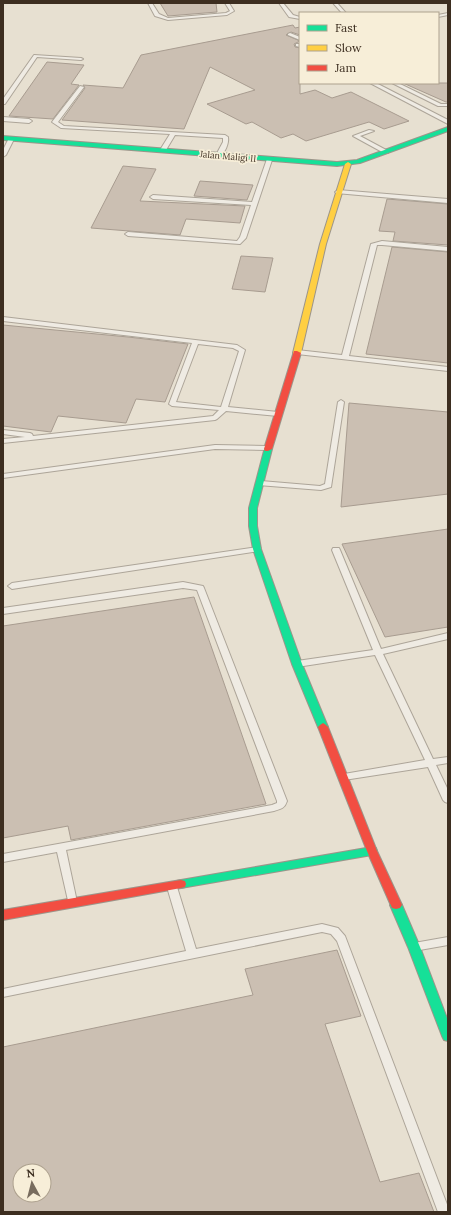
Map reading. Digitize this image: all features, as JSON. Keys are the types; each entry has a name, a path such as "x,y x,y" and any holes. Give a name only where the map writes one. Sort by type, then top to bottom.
{"street":[{"name":"Jalan Maligi II","path":"7,138 269,160 348,164 386,152 448,129"},
{"path":"348,164 323,244 296,352 268,448 253,508 253,526 257,549 297,664 344,776 372,851 414,947 448,1036"},
{"path":"3,915 372,851"}],"lane":[{"path":"150,3 157,16 168,19 227,14 232,11 227,3"},
{"path":"280,3 291,16 299,18"},
{"path":"335,3 343,12"},
{"path":"290,34 299,38"},
{"path":"3,103 36,56 81,59"},
{"path":"374,84 448,122"},
{"path":"396,84 440,105 448,105"},
{"path":"82,88 55,122 58,126 221,136 225,137 226,142 219,155"},
{"path":"3,119 29,121"},
{"path":"371,131 356,136 386,152"},
{"path":"164,150 173,133"},
{"path":"3,155 7,138"},
{"path":"128,234 238,243 243,238 269,160"},
{"path":"338,192 448,201"},
{"path":"153,197 254,204"},
{"path":"345,357 374,244 382,243 448,249"},
{"path":"3,319 239,346 242,350 224,409 215,418 3,441"},
{"path":"196,341 172,404 278,414"},
{"path":"296,352 448,369"},
{"path":"260,483 321,488 326,487 328,485 341,402"},
{"path":"3,432 44,436"},
{"path":"3,476 215,447 268,448"},
{"path":"12,586 257,549"},
{"path":"336,550 378,652 448,800"},
{"path":"3,611 183,585 200,588 282,801 281,805 274,808 3,858"},
{"path":"297,664 378,652 448,636"},
{"path":"344,776 448,760"},
{"path":"62,847 72,902"},
{"path":"172,886 192,954"},
{"path":"3,993 322,928 334,931 341,939 444,1212"},
{"path":"414,947 448,941"}],"building":[{"path":"160,3 216,3 217,12 168,16"},
{"path":"293,25 295,28 299,27 299,35 291,32 286,35 299,41 294,44 295,47 299,48 300,94 315,90 332,98 351,92 409,121 384,129 369,122 306,141 293,134 281,138 252,122 246,124 207,104 255,90 210,67 184,129 62,120 85,88 83,85 123,88 141,55"},
{"path":"47,62 84,65 71,84 79,85 53,119 9,116"},
{"path":"448,83 448,102 405,84"},
{"path":"123,166 156,169 140,201 245,206 240,223 186,219 180,235 91,228"},
{"path":"200,181 253,185 247,200 194,196"},
{"path":"387,199 448,204 448,245 393,241 395,232 379,231"},
{"path":"392,247 448,252 448,363 366,354"},
{"path":"241,256 273,258 265,292 232,289"},
{"path":"3,325 188,344 165,402 136,399 126,423 58,416 51,432 3,426"},
{"path":"349,403 448,412 448,494 341,507"},
{"path":"448,529 448,627 385,637 342,544"},
{"path":"194,597 266,804 71,840 68,826 3,838 3,626"},
{"path":"337,950 361,1016 325,1024 380,1182 419,1173 434,1212 3,1212 3,1047 253,995 245,969"}],"traffic: fast":[{"path":"3,138 337,164 358,162 448,129"},
{"path":"268,449 253,508 253,526 257,549 297,664 323,727"},
{"path":"181,884 372,851"},
{"path":"396,905 414,947 448,1036"}],"traffic: slow":[{"path":"297,353 323,244 348,164"}],"traffic: jam":[{"path":"268,449 297,353"},
{"path":"323,727 372,851 396,905"},
{"path":"3,915 181,884"}]}
